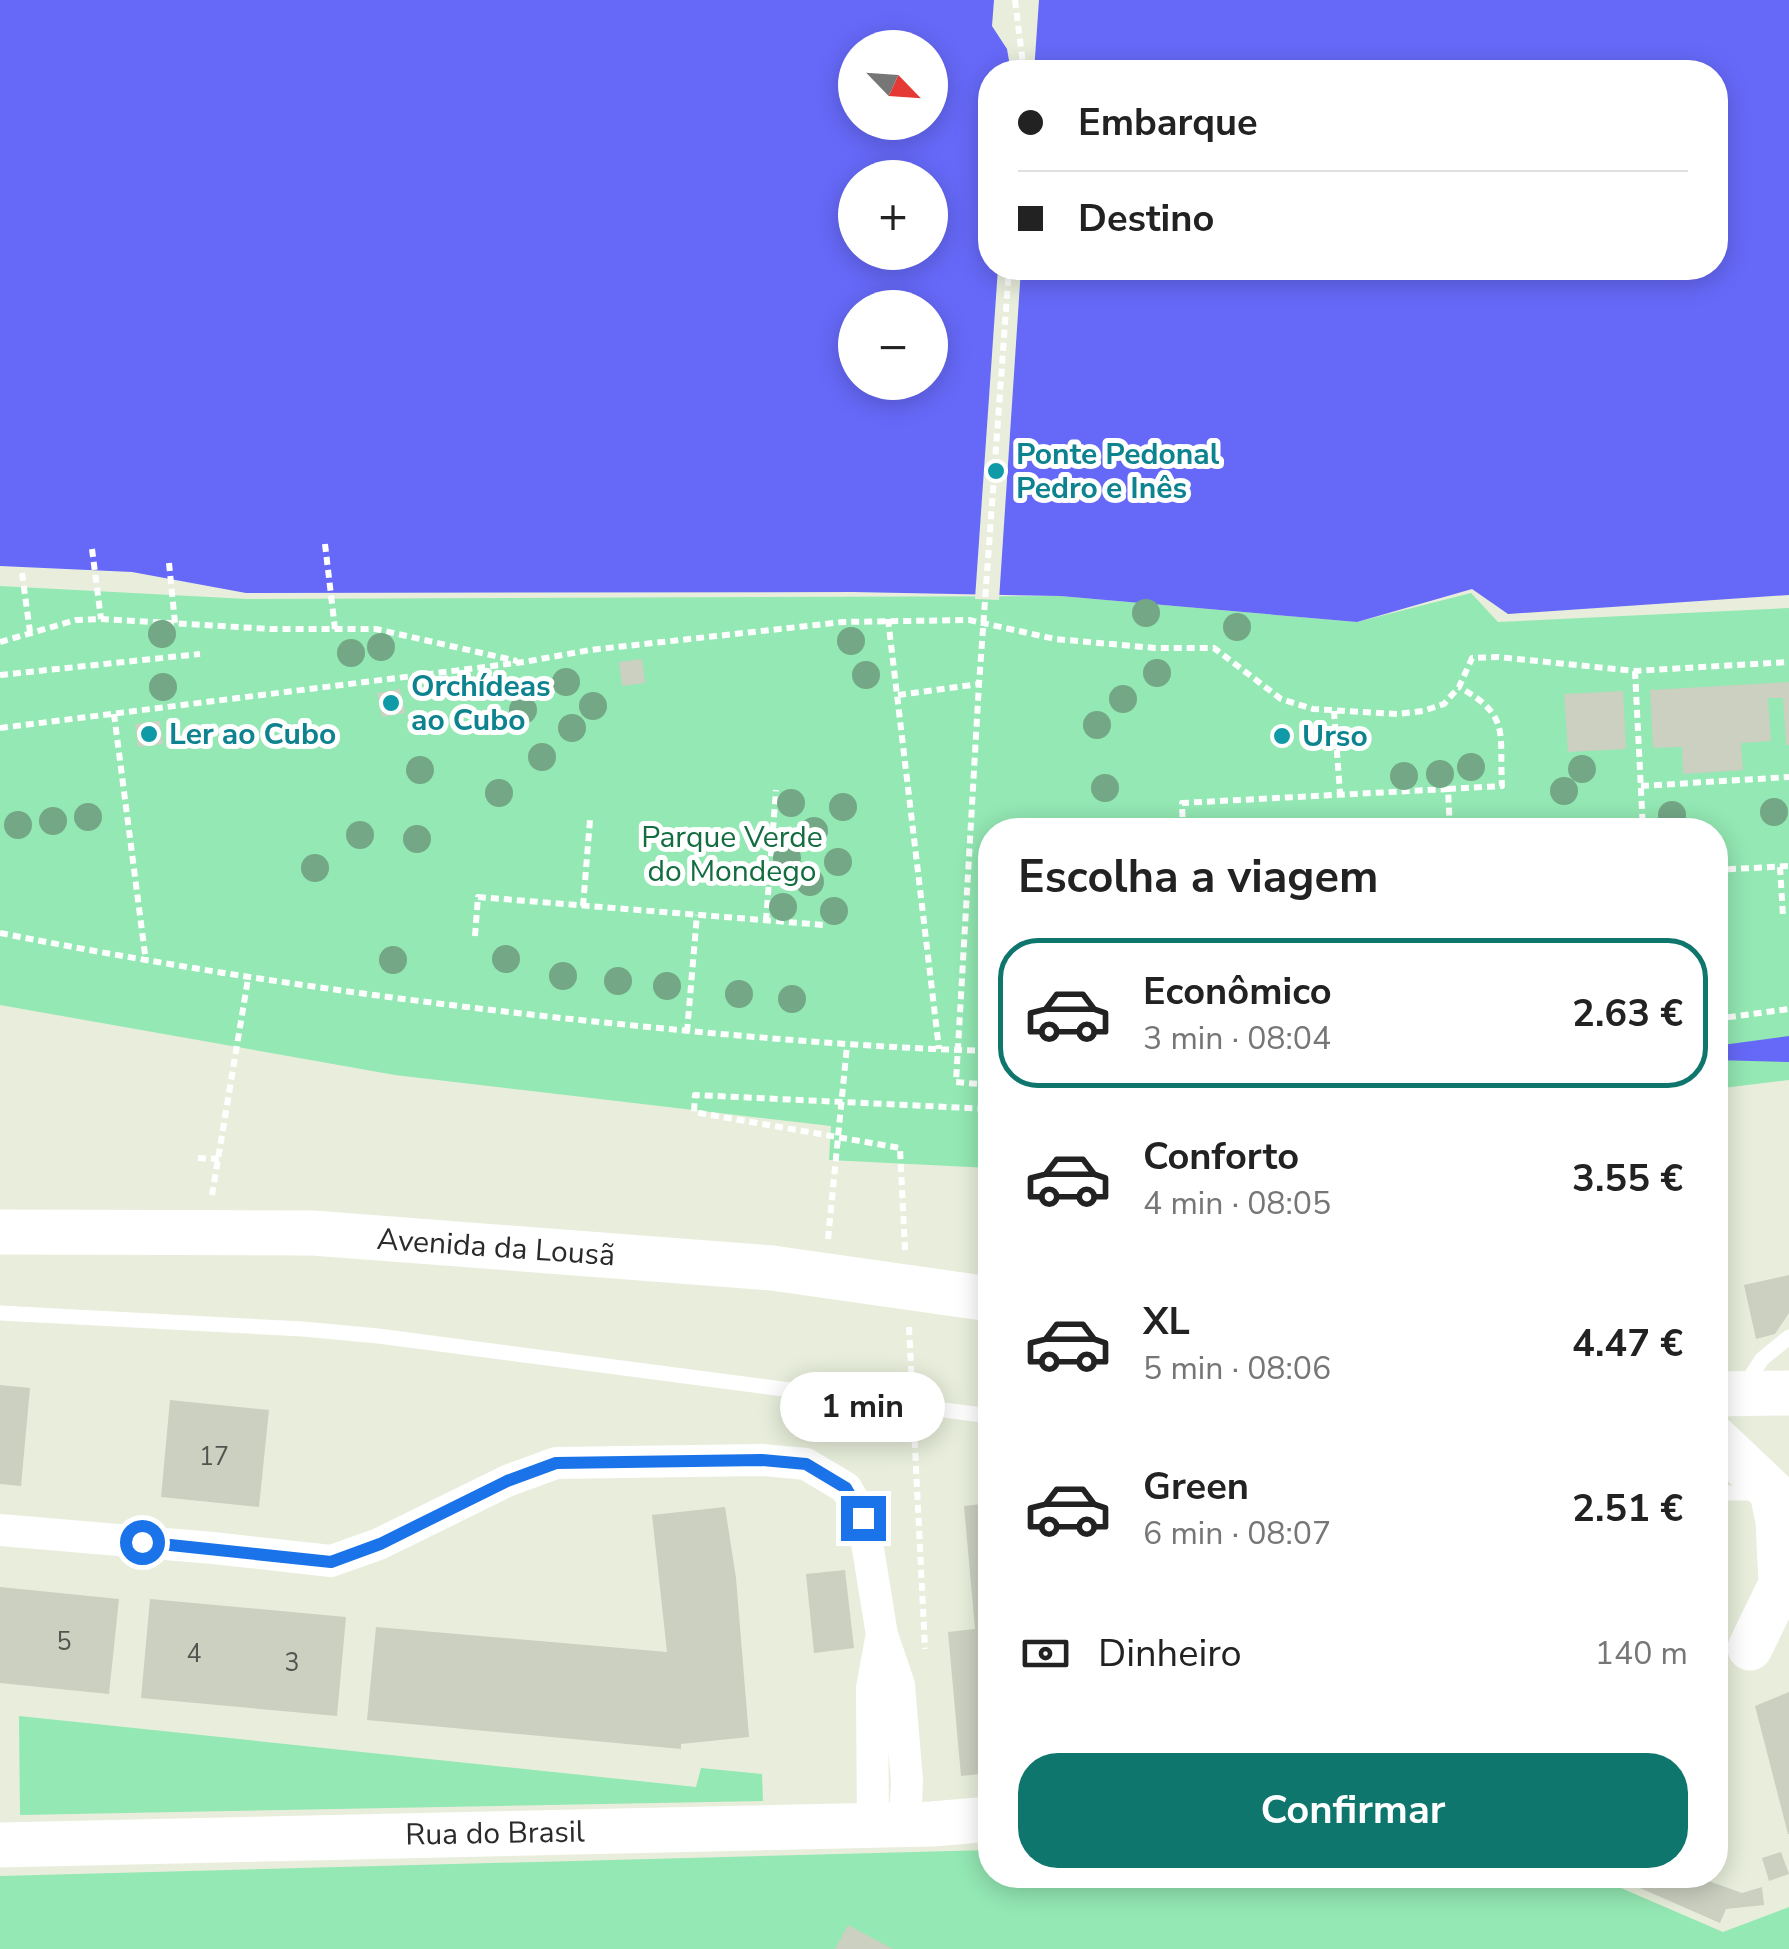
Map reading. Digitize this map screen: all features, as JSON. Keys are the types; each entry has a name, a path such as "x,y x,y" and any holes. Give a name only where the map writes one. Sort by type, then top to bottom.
{"main road":[{"name":"Avenida da Lousã","path":"0,1232 313,1232 772,1268 978,1297"},
{"path":"1728,1393 1789,1393"},
{"path":"1728,1449 1781,1492 1781,1584 1751,1648"},
{"name":"Rua do Brasil","path":"0,1845 978,1820"}],"street":[{"path":"0,1530 331,1562 380,1544 507,1481 556,1463 762,1460 806,1464 846,1488 863,1518 882,1635 872,1688 889,1824"}],"lane":[{"path":"0,1313 359,1334 978,1414"},
{"path":"1728,1392 1789,1337"},
{"path":"1728,1493 1781,1492"}],"path":[{"path":"1015,0 1022,60"},
{"path":"978,1084 956,1082 1008,280"},
{"path":"325,544 336,629"},
{"path":"92,549 101,619"},
{"path":"169,563 175,624"},
{"path":"22,573 30,632"},
{"path":"0,642 76,620 101,619 376,630 524,662"},
{"path":"888,619 939,1049"},
{"path":"0,728 524,662 590,650 888,619 969,620 1055,640 1214,648 1280,698 1334,711 1424,712 1444,704 1458,687 1472,658 1635,671 1789,662"},
{"path":"0,675 200,654"},
{"path":"1635,671 1642,818"},
{"path":"898,696 979,684"},
{"path":"1183,818 1182,803 1502,786 1498,719 1486,702 1458,687"},
{"path":"1334,711 1340,793"},
{"path":"114,714 146,962"},
{"path":"1641,786 1789,777"},
{"path":"1448,789 1449,818"},
{"path":"766,920 776,790"},
{"path":"584,906 590,820"},
{"path":"1728,869 1785,867 1783,916"},
{"path":"474,936 478,897 824,925"},
{"path":"687,1032 697,915"},
{"path":"0,934 248,979 687,1032 847,1046 978,1050"},
{"path":"215,1179 248,979"},
{"path":"1728,1017 1789,1009"},
{"path":"828,1244 847,1046"},
{"path":"906,1267 900,1148 694,1112 695,1094 978,1108"},
{"path":"198,1158 218,1159"},
{"path":"909,1327 912,1386"},
{"path":"914,1426 922,1586"}],"green space":[{"name":"Parque Verde do Mondego","path":"0,586 247,599 1060,596 1357,622 1471,593 1498,622 1789,608 1789,1080 1728,1087 1728,818 978,818 978,1167 829,1160 831,1126 395,1075 0,1005"},
{"path":"19,1716 696,1787 701,1768 762,1774 763,1801 20,1815"},
{"path":"978,1850 978,1888 1621,1888 1723,1932 1789,1907 1789,1949 0,1949 0,1876"}],"shaded area":[{"path":"0,0 1789,0 1789,595 1508,614 1472,589 1357,622 1060,596 853,592 246,593 132,572 0,566"},
{"path":"1789,1036 1789,1062 1728,1060 1728,1044"}],"pier":[{"path":"994,0 1039,0 1035,60 1009,60 1007,49 992,26"},
{"name":"Ponte Pedonal Pedro e Inês","path":"997,280 1020,280 999,600 975,599"}],"building":[{"name":"Orchídeas ao Cubo","path":"642,659 645,683 622,686 619,662"},
{"path":"1789,682 1789,745 1783,698 1768,698 1771,741 1741,743 1743,770 1683,774 1682,747 1653,748 1650,690"},
{"name":"Orchídeas ao Cubo","path":"400,689 405,713 382,717 377,693"},
{"path":"1623,691 1626,749 1568,752 1564,694"},
{"name":"Ler ao Cubo","path":"160,721 163,744 138,747 135,724"},
{"path":"1789,1275 1789,1313 1775,1334 1756,1339 1744,1285"},
{"path":"0,1385 30,1388 21,1486 0,1484"},
{"path":"170,1400 269,1410 259,1507 161,1497"},
{"path":"978,1504 978,1774 961,1776 948,1632 975,1629 964,1506"},
{"path":"725,1507 736,1578 749,1737 681,1744 681,1749 367,1720 376,1627 667,1652 652,1515"},
{"path":"845,1570 854,1648 814,1653 806,1574"},
{"path":"0,1587 119,1599 109,1694 0,1683"},
{"path":"150,1599 346,1617 337,1716 141,1698"},
{"path":"1789,1692 1789,1834 1788,1834 1755,1706"},
{"path":"1781,1852 1789,1874 1769,1881 1762,1858"},
{"path":"1762,1887 1764,1905 1726,1909 1720,1923 1640,1888 1728,1888 1742,1893"},
{"path":"848,1925 893,1949 835,1949"}],"place":[{"name":"Ponte Pedonal Pedro e Inês","path":"996,471"},
{"name":"Orchídeas ao Cubo","path":"391,703"},
{"name":"Ler ao Cubo","path":"149,734"},
{"name":"Urso","path":"1282,736"}],"route":[{"path":"142,1542 331,1562 380,1544 507,1481 556,1463 762,1460 806,1464 846,1488 863,1518"}]}
